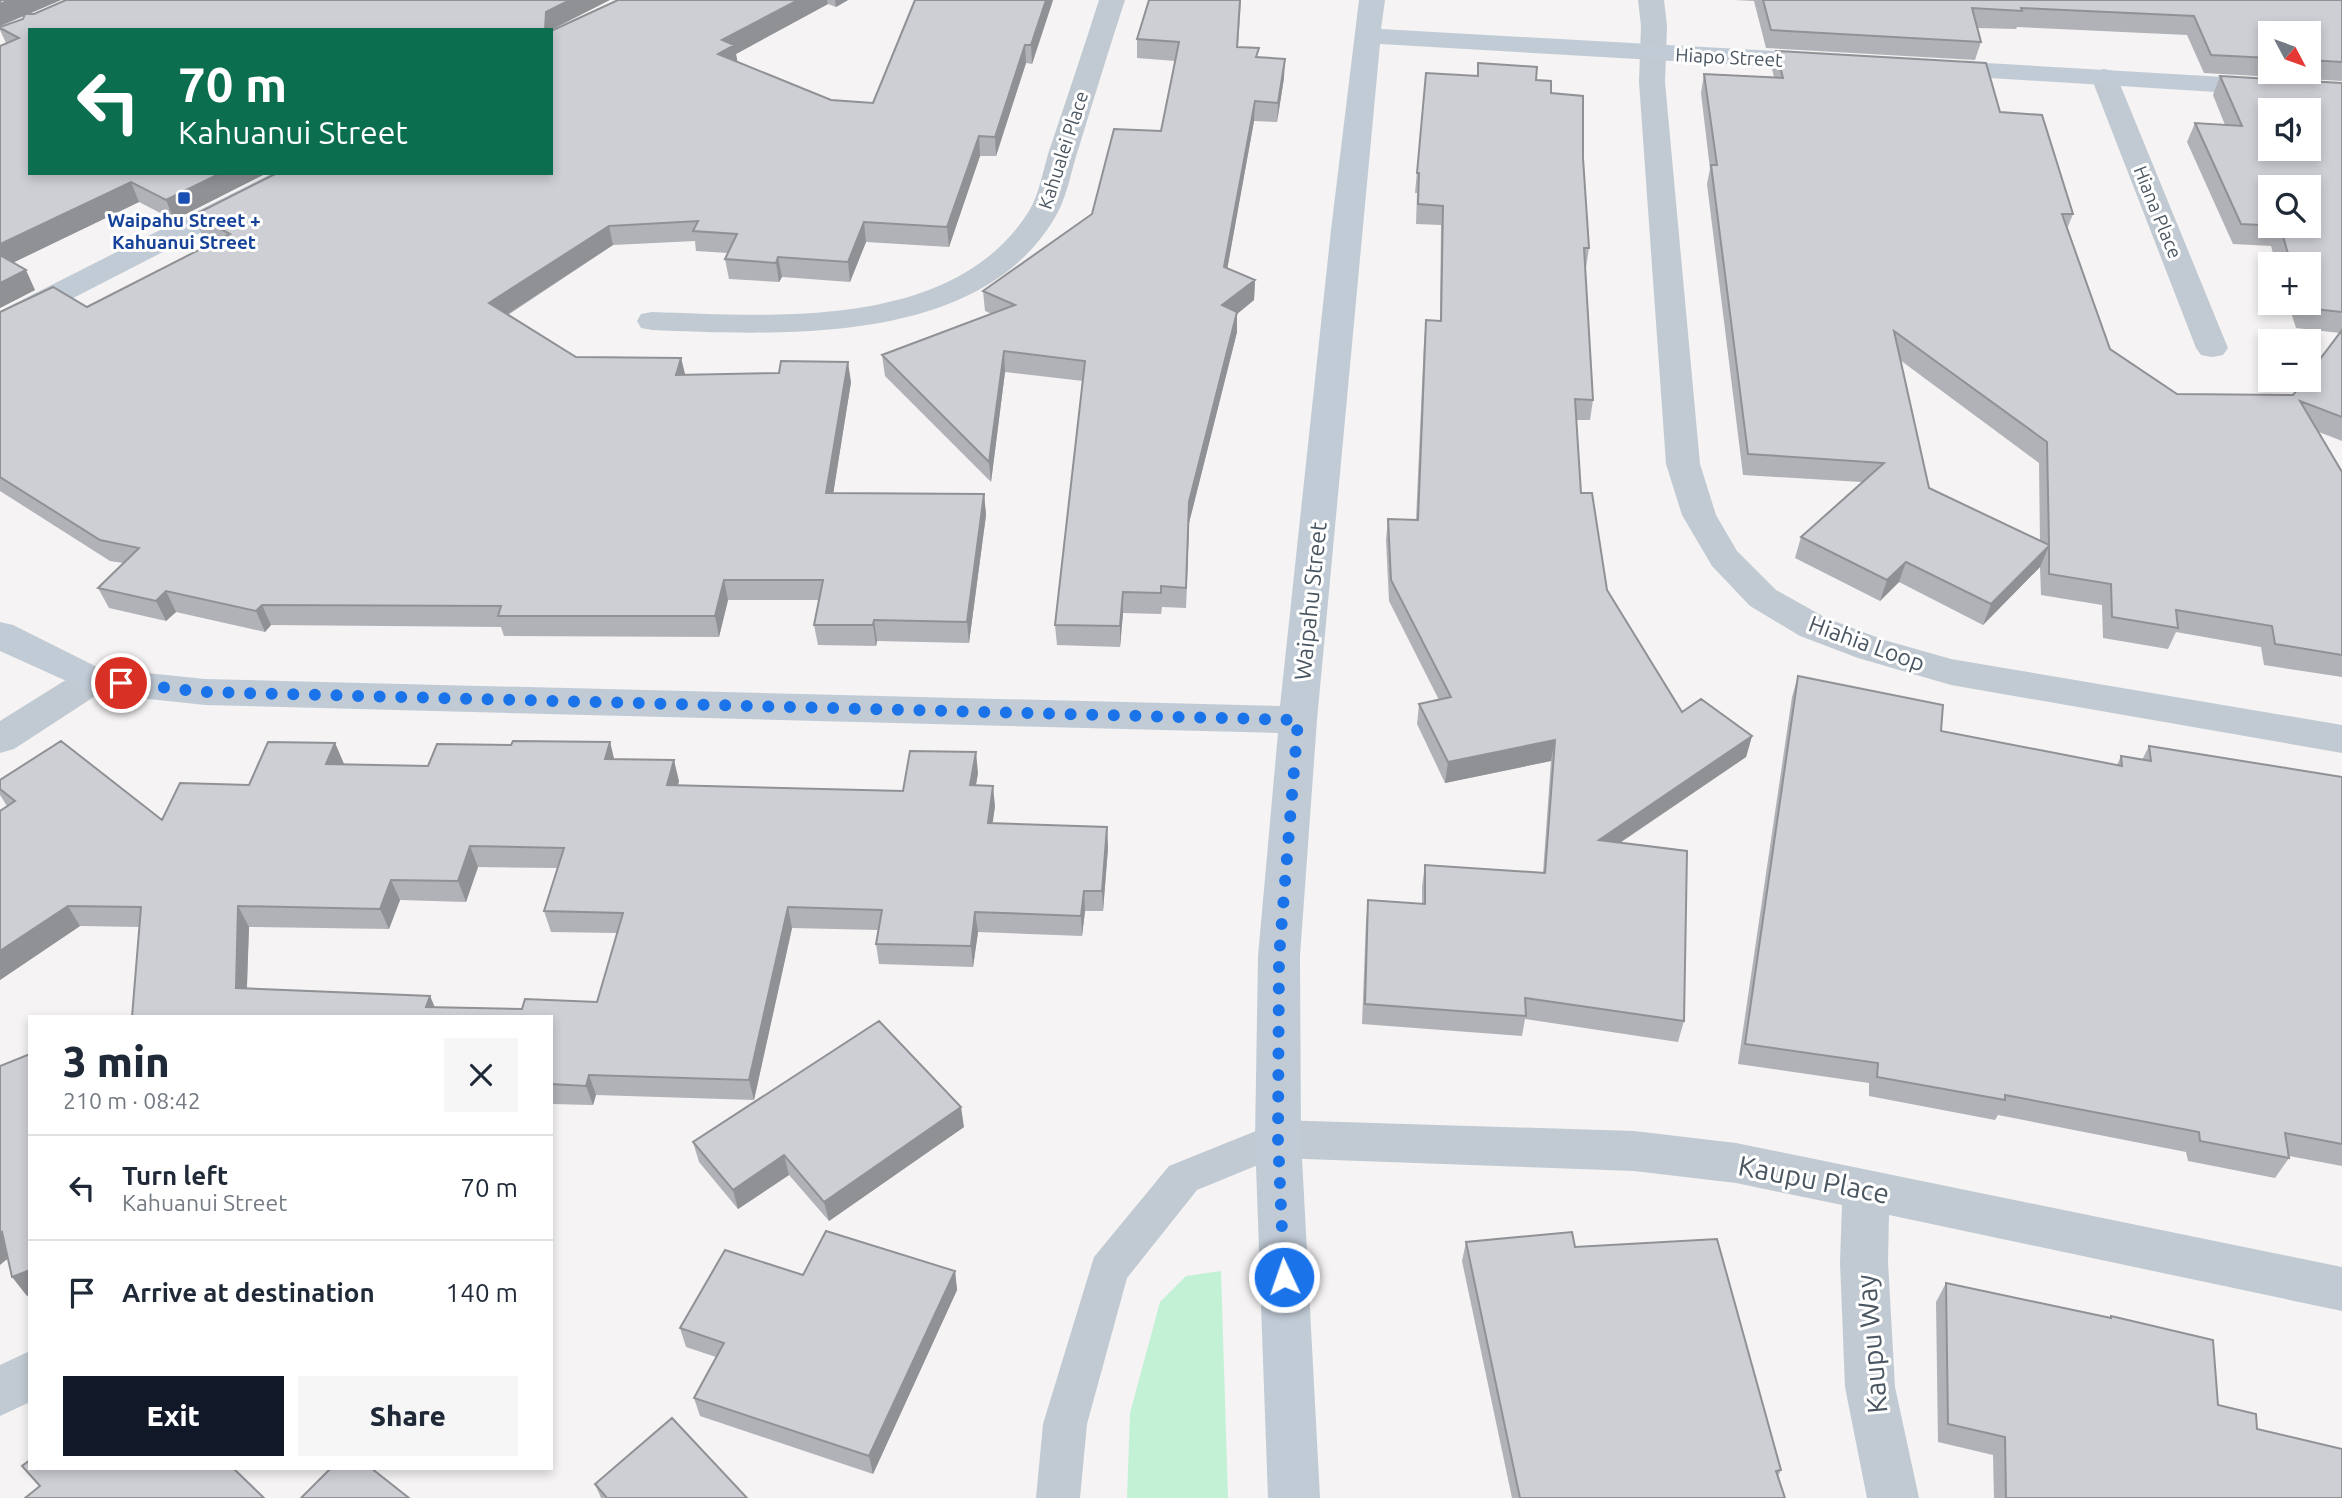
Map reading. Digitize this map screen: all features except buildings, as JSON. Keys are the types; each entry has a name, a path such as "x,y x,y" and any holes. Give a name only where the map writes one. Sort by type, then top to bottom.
{"street":[{"name":"Kahualei Place","path":"652,321 752,324 832,321 885,312 930,300 971,282 1002,264 1030,237 1044,211 1112,0"},
{"name":"Waipahu Street","path":"1294,1498 1278,1139 1279,957 1298,720 1346,230 1372,0"},
{"name":"Hiahia Loop","path":"1651,0 1651,82 1684,464 1699,515 1724,558 1763,598 1813,626 1871,649 1951,671 2342,739"},
{"name":"Hiapo Street","path":"1368,36 1858,64"},
{"path":"1912,67 2342,92"},
{"name":"Hiana Place","path":"2104,77 2212,348"},
{"path":"0,323 291,175"},
{"path":"0,634 93,680 205,692 1298,720"},
{"path":"0,739 93,680"},
{"name":"Kaupu Place","path":"1278,1139 1634,1151 1736,1163 2342,1289"},
{"name":"Kaupu Way","path":"1866,1188 1864,1262 1870,1387 1894,1498"},
{"path":"0,1393 28,1375"}],"lane":[{"path":"1058,1498 1065,1424 1109,1270 1184,1178 1278,1139"}],"green space":[{"path":"1221,1271 1228,1498 1127,1498 1130,1413 1160,1302 1186,1276"}],"place":[{"name":"Waipahu Street + Kahuanui Street","path":"184,198"}],"route":[{"path":"121,683 205,692 1298,720 1279,957 1278,1139 1284,1277"}]}
